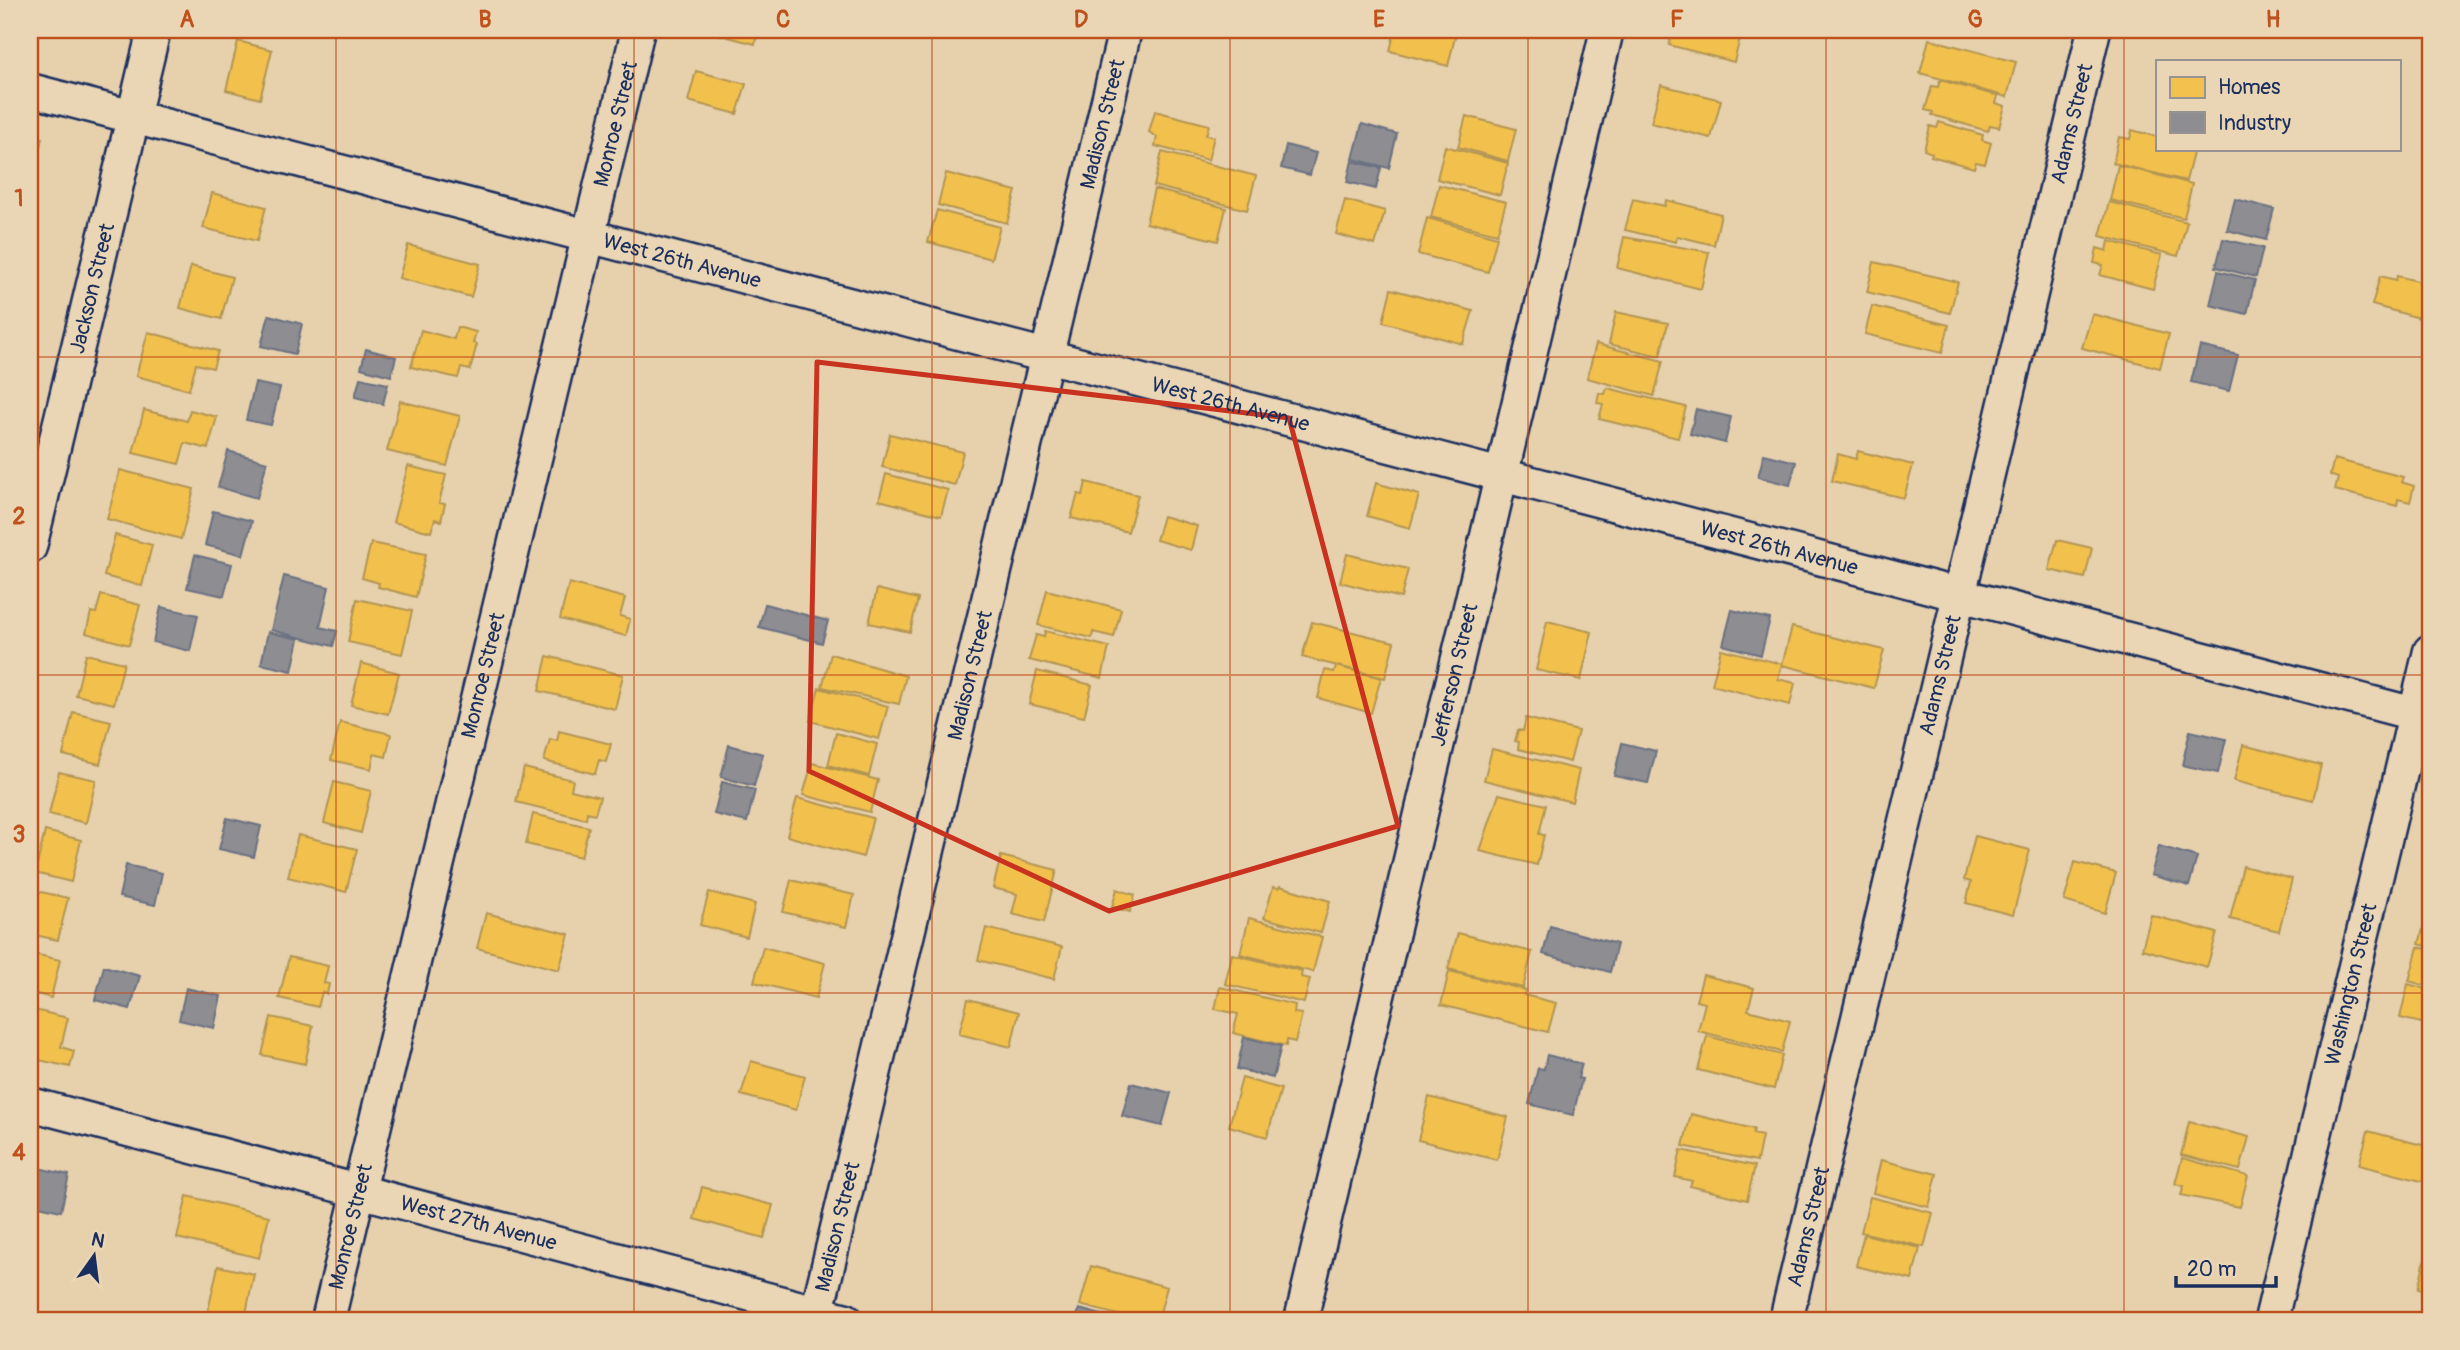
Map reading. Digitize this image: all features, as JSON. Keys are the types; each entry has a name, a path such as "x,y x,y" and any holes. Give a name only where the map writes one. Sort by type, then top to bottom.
{"street":[{"name":"Jackson Street","path":"30,547 154,30"},
{"name":"Monroe Street","path":"328,1320 638,30"},
{"name":"Madison Street","path":"826,1318 1125,30"},
{"name":"Jefferson Street","path":"1301,1320 1607,30"},
{"name":"Adams Street","path":"1786,1320 2094,30"},
{"name":"West 26th Avenue","path":"30,90 2422,716"},
{"name":"Washington Street","path":"2271,1320 2422,716 2430,651"},
{"name":"West 27th Avenue","path":"30,1104 359,1190 826,1318"}],"highlighted area":[{"path":"817,362 1289,418 1398,826 1109,911 809,771"}],"building: Homes":[{"path":"701,30 758,30 755,44"},
{"path":"1395,30 1442,30 1456,33 1448,66 1390,51"},
{"path":"1673,30 1742,30 1734,62 1669,45"},
{"path":"1929,39 2016,62 2007,97 1920,73"},
{"path":"238,41 272,50 260,99 226,90"},
{"path":"696,71 746,84 737,114 688,101"},
{"path":"1940,80 1998,96 1996,103 2005,106 1999,127 1990,125 1988,131 1932,115 1933,112 1925,110 1932,86 1938,87"},
{"path":"1661,85 1721,100 1711,138 1651,123"},
{"path":"1155,111 1209,125 1206,135 1214,137 1208,160 1155,146 1157,137 1149,132"},
{"path":"1466,116 1516,129 1508,161 1458,147"},
{"path":"1939,122 1983,135 1982,140 1991,143 1985,164 1976,162 1974,168 1931,156 1932,153 1924,150 1930,126 1937,128"},
{"path":"2132,130 2156,137 2156,150 2194,150 2186,181 2113,163 2119,137 2130,139"},
{"path":"30,135 42,138 30,186"},
{"path":"1445,146 1508,163 1500,195 1437,179"},
{"path":"1162,152 1256,176 1247,210 1154,186"},
{"path":"2118,165 2192,184 2184,218 2110,200"},
{"path":"946,173 1016,191 1007,223 938,205"},
{"path":"1439,185 1506,202 1497,234 1431,217"},
{"path":"1154,189 1226,208 1218,241 1146,223"},
{"path":"212,193 266,207 257,241 203,228"},
{"path":"1633,199 1665,206 1666,200 1721,214 1714,245 1677,236 1676,242 1625,230"},
{"path":"1345,200 1385,211 1375,245 1336,234"},
{"path":"2109,202 2187,222 2178,256 2100,236"},
{"path":"937,210 1000,227 991,259 928,242"},
{"path":"1427,218 1497,237 1488,272 1418,254"},
{"path":"1624,237 1709,252 1701,289 1617,268"},
{"path":"2109,241 2162,255 2153,289 2100,275 2103,265 2094,263 2097,248 2107,251"},
{"path":"408,245 480,264 471,297 399,278"},
{"path":"1874,262 1958,282 1950,313 1867,292"},
{"path":"191,266 232,277 221,319 180,308"},
{"path":"2380,276 2396,280 2397,276 2430,284 2430,321 2372,305"},
{"path":"1391,289 1473,311 1463,344 1383,322"},
{"path":"1872,306 1949,325 1942,353 1865,334"},
{"path":"1616,312 1668,323 1660,356 1609,344"},
{"path":"2092,314 2169,334 2160,368 2082,348"},
{"path":"457,327 476,332 473,343 477,344 470,370 461,368 458,378 411,367 421,330 454,339"},
{"path":"148,332 218,351 213,368 196,364 189,390 136,376"},
{"path":"1596,344 1663,361 1654,396 1587,378"},
{"path":"1607,388 1686,407 1678,438 1599,419 1603,404 1597,403 1599,393 1605,394"},
{"path":"400,401 460,416 447,466 387,451"},
{"path":"144,410 187,421 190,410 217,417 208,449 185,443 179,464 133,453"},
{"path":"890,434 963,452 955,485 882,467"},
{"path":"1858,451 1913,465 1904,498 1832,481 1838,454 1856,459"},
{"path":"2334,459 2403,477 2401,482 2414,486 2410,502 2398,499 2397,506 2335,490 2338,478 2330,475"},
{"path":"408,466 446,475 439,503 445,504 441,521 435,519 431,532 393,522"},
{"path":"120,470 194,489 181,539 107,519"},
{"path":"886,474 948,490 941,516 879,500"},
{"path":"1086,482 1138,495 1128,532 1071,518 1078,494 1083,495"},
{"path":"1376,483 1419,495 1410,528 1367,516"},
{"path":"1163,516 1197,526 1191,550 1156,540"},
{"path":"115,535 152,545 142,586 104,576"},
{"path":"2057,540 2092,548 2085,578 2049,570"},
{"path":"371,543 426,554 416,597 378,587 379,583 362,578"},
{"path":"1347,554 1408,569 1401,598 1340,582"},
{"path":"569,583 625,598 620,616 630,619 626,636 560,619"},
{"path":"877,589 918,599 910,632 869,623"},
{"path":"1047,590 1121,609 1114,637 1093,632 1092,638 1038,625"},
{"path":"101,595 140,605 129,645 86,633 91,612 96,613"},
{"path":"357,599 412,611 402,654 348,642"},
{"path":"1547,621 1592,632 1581,680 1536,670"},
{"path":"1312,622 1394,642 1385,678 1302,657"},
{"path":"1792,627 1884,650 1874,688 1782,665"},
{"path":"1045,631 1109,647 1102,678 1029,660 1036,635 1044,637"},
{"path":"1721,649 1782,664 1778,679 1795,683 1790,705 1712,685"},
{"path":"86,654 124,663 114,704 76,695"},
{"path":"831,654 906,676 899,704 822,687"},
{"path":"547,656 623,675 615,709 539,691"},
{"path":"361,663 399,673 388,714 351,705"},
{"path":"1336,666 1381,678 1371,713 1318,698 1325,670 1334,672"},
{"path":"1037,671 1092,685 1084,717 1029,704"},
{"path":"819,688 888,706 879,739 810,721"},
{"path":"73,712 111,721 100,764 63,755"},
{"path":"1526,718 1578,731 1570,762 1518,749 1519,742 1515,741 1518,730 1523,731"},
{"path":"340,722 391,734 386,757 374,754 371,769 331,760"},
{"path":"559,731 611,744 606,762 599,760 595,774 544,761 550,739 557,741"},
{"path":"836,733 877,744 869,776 828,765"},
{"path":"2243,745 2321,765 2313,800 2234,781"},
{"path":"1492,749 1579,770 1572,802 1484,780"},
{"path":"812,763 878,780 870,812 803,795"},
{"path":"524,768 573,780 571,790 600,797 595,814 587,812 586,819 516,802"},
{"path":"59,772 96,780 86,823 49,814"},
{"path":"334,782 371,791 361,833 324,823"},
{"path":"1499,794 1546,805 1539,834 1544,835 1537,865 1480,851"},
{"path":"797,798 873,818 863,857 787,836"},
{"path":"533,814 589,827 581,857 526,844"},
{"path":"45,831 81,840 71,882 35,873"},
{"path":"298,835 357,849 346,892 288,877"},
{"path":"1975,836 2030,850 2013,915 1966,903 1971,882 1964,880"},
{"path":"1001,856 1057,870 1044,922 1012,914 1017,894 993,888"},
{"path":"2075,862 2116,873 2105,913 2064,901"},
{"path":"2243,866 2292,879 2279,931 2230,919"},
{"path":"791,880 854,895 846,927 783,912"},
{"path":"1280,886 1330,901 1321,933 1264,918 1273,887"},
{"path":"1117,889 1135,895 1130,912 1112,907"},
{"path":"32,890 68,898 58,940 30,934"},
{"path":"709,892 755,904 747,937 700,925"},
{"path":"2428,910 2430,911 2430,947 2419,944"},
{"path":"486,913 569,934 559,970 477,948"},
{"path":"2151,915 2217,933 2207,967 2142,949"},
{"path":"1249,918 1322,937 1313,972 1240,954"},
{"path":"986,928 1062,947 1054,979 978,960"},
{"path":"1458,933 1532,952 1523,988 1448,969"},
{"path":"763,947 825,963 816,998 754,982"},
{"path":"2418,947 2430,950 2430,987 2409,981"},
{"path":"30,953 60,960 51,998 30,992"},
{"path":"1232,954 1302,971 1301,977 1310,979 1304,1003 1225,984"},
{"path":"289,957 328,966 324,983 329,984 327,994 322,992 318,1007 279,998"},
{"path":"1449,971 1526,990 1524,995 1556,1003 1548,1032 1441,1005"},
{"path":"1703,975 1754,988 1748,1010 1790,1021 1782,1052 1698,1031 1705,1003 1696,1001"},
{"path":"2408,984 2430,990 2430,1025 2400,1018"},
{"path":"1220,987 1295,1005 1294,1013 1302,1014 1295,1042 1287,1040 1286,1046 1233,1033 1238,1014 1215,1009"},
{"path":"968,999 1019,1012 1011,1047 959,1034"},
{"path":"30,1009 68,1018 61,1047 74,1051 70,1067 30,1058"},
{"path":"271,1017 313,1026 305,1064 262,1055"},
{"path":"1707,1036 1782,1055 1774,1089 1698,1070"},
{"path":"751,1061 805,1076 796,1110 741,1095"},
{"path":"1242,1078 1281,1089 1267,1137 1229,1126"},
{"path":"1429,1097 1508,1117 1497,1160 1418,1140"},
{"path":"1691,1114 1754,1129 1753,1134 1762,1136 1757,1161 1683,1146"},
{"path":"2189,1122 2249,1137 2240,1170 2181,1155"},
{"path":"2368,1131 2430,1147 2429,1183 2359,1165"},
{"path":"1681,1150 1755,1166 1747,1200 1690,1186 1692,1181 1675,1177"},
{"path":"2182,1158 2248,1176 2240,1207 2181,1195 2184,1186 2175,1184"},
{"path":"1881,1160 1937,1174 1929,1207 1873,1193"},
{"path":"702,1187 773,1205 764,1238 694,1219"},
{"path":"187,1196 269,1216 259,1258 177,1238"},
{"path":"1870,1197 1933,1213 1924,1247 1861,1232"},
{"path":"1864,1234 1920,1248 1912,1280 1856,1266"},
{"path":"2430,1238 2430,1292 2418,1289"},
{"path":"218,1266 254,1274 245,1318 208,1311"},
{"path":"1091,1266 1167,1287 1158,1320 1137,1320 1080,1305"}],"building: Industry":[{"path":"1362,124 1397,134 1389,168 1353,159"},
{"path":"1286,145 1316,153 1310,175 1281,168"},
{"path":"1352,161 1381,168 1376,189 1347,182"},
{"path":"2235,199 2274,209 2266,240 2227,230"},
{"path":"2223,239 2263,248 2256,277 2216,267"},
{"path":"2218,271 2255,280 2247,314 2210,305"},
{"path":"269,315 302,324 295,354 261,346"},
{"path":"2200,346 2238,355 2229,391 2191,382"},
{"path":"366,349 396,357 391,376 361,368"},
{"path":"360,378 388,384 383,404 355,397"},
{"path":"255,383 280,388 271,425 246,420"},
{"path":"1696,409 1731,417 1725,443 1690,434"},
{"path":"228,451 267,462 257,498 218,487"},
{"path":"1764,454 1796,462 1790,485 1758,477"},
{"path":"213,511 252,521 243,555 205,545"},
{"path":"195,555 232,564 224,596 187,588"},
{"path":"284,576 329,587 320,627 337,631 333,646 271,630"},
{"path":"765,604 828,621 822,643 759,627"},
{"path":"161,607 198,615 190,651 153,642"},
{"path":"1732,610 1770,619 1761,655 1723,645"},
{"path":"268,632 299,639 292,671 261,664"},
{"path":"2190,731 2226,739 2218,773 2182,765"},
{"path":"1622,743 1656,751 1648,783 1614,776"},
{"path":"729,745 763,754 754,786 721,777"},
{"path":"722,782 755,790 747,822 714,814"},
{"path":"227,818 261,826 254,857 219,849"},
{"path":"2159,846 2197,857 2189,886 2151,875"},
{"path":"126,865 162,873 155,905 119,897"},
{"path":"1550,926 1617,944 1610,972 1543,954"},
{"path":"104,966 140,976 130,1009 95,1000"},
{"path":"186,988 221,996 214,1028 179,1020"},
{"path":"1244,1037 1281,1046 1273,1078 1237,1069"},
{"path":"1547,1055 1582,1064 1578,1078 1582,1079 1573,1115 1529,1104 1538,1068 1544,1069"},
{"path":"1131,1083 1171,1093 1162,1126 1122,1116"},
{"path":"34,1167 69,1175 61,1211 30,1204"},
{"path":"1079,1309 1113,1318 1076,1320"}]}
